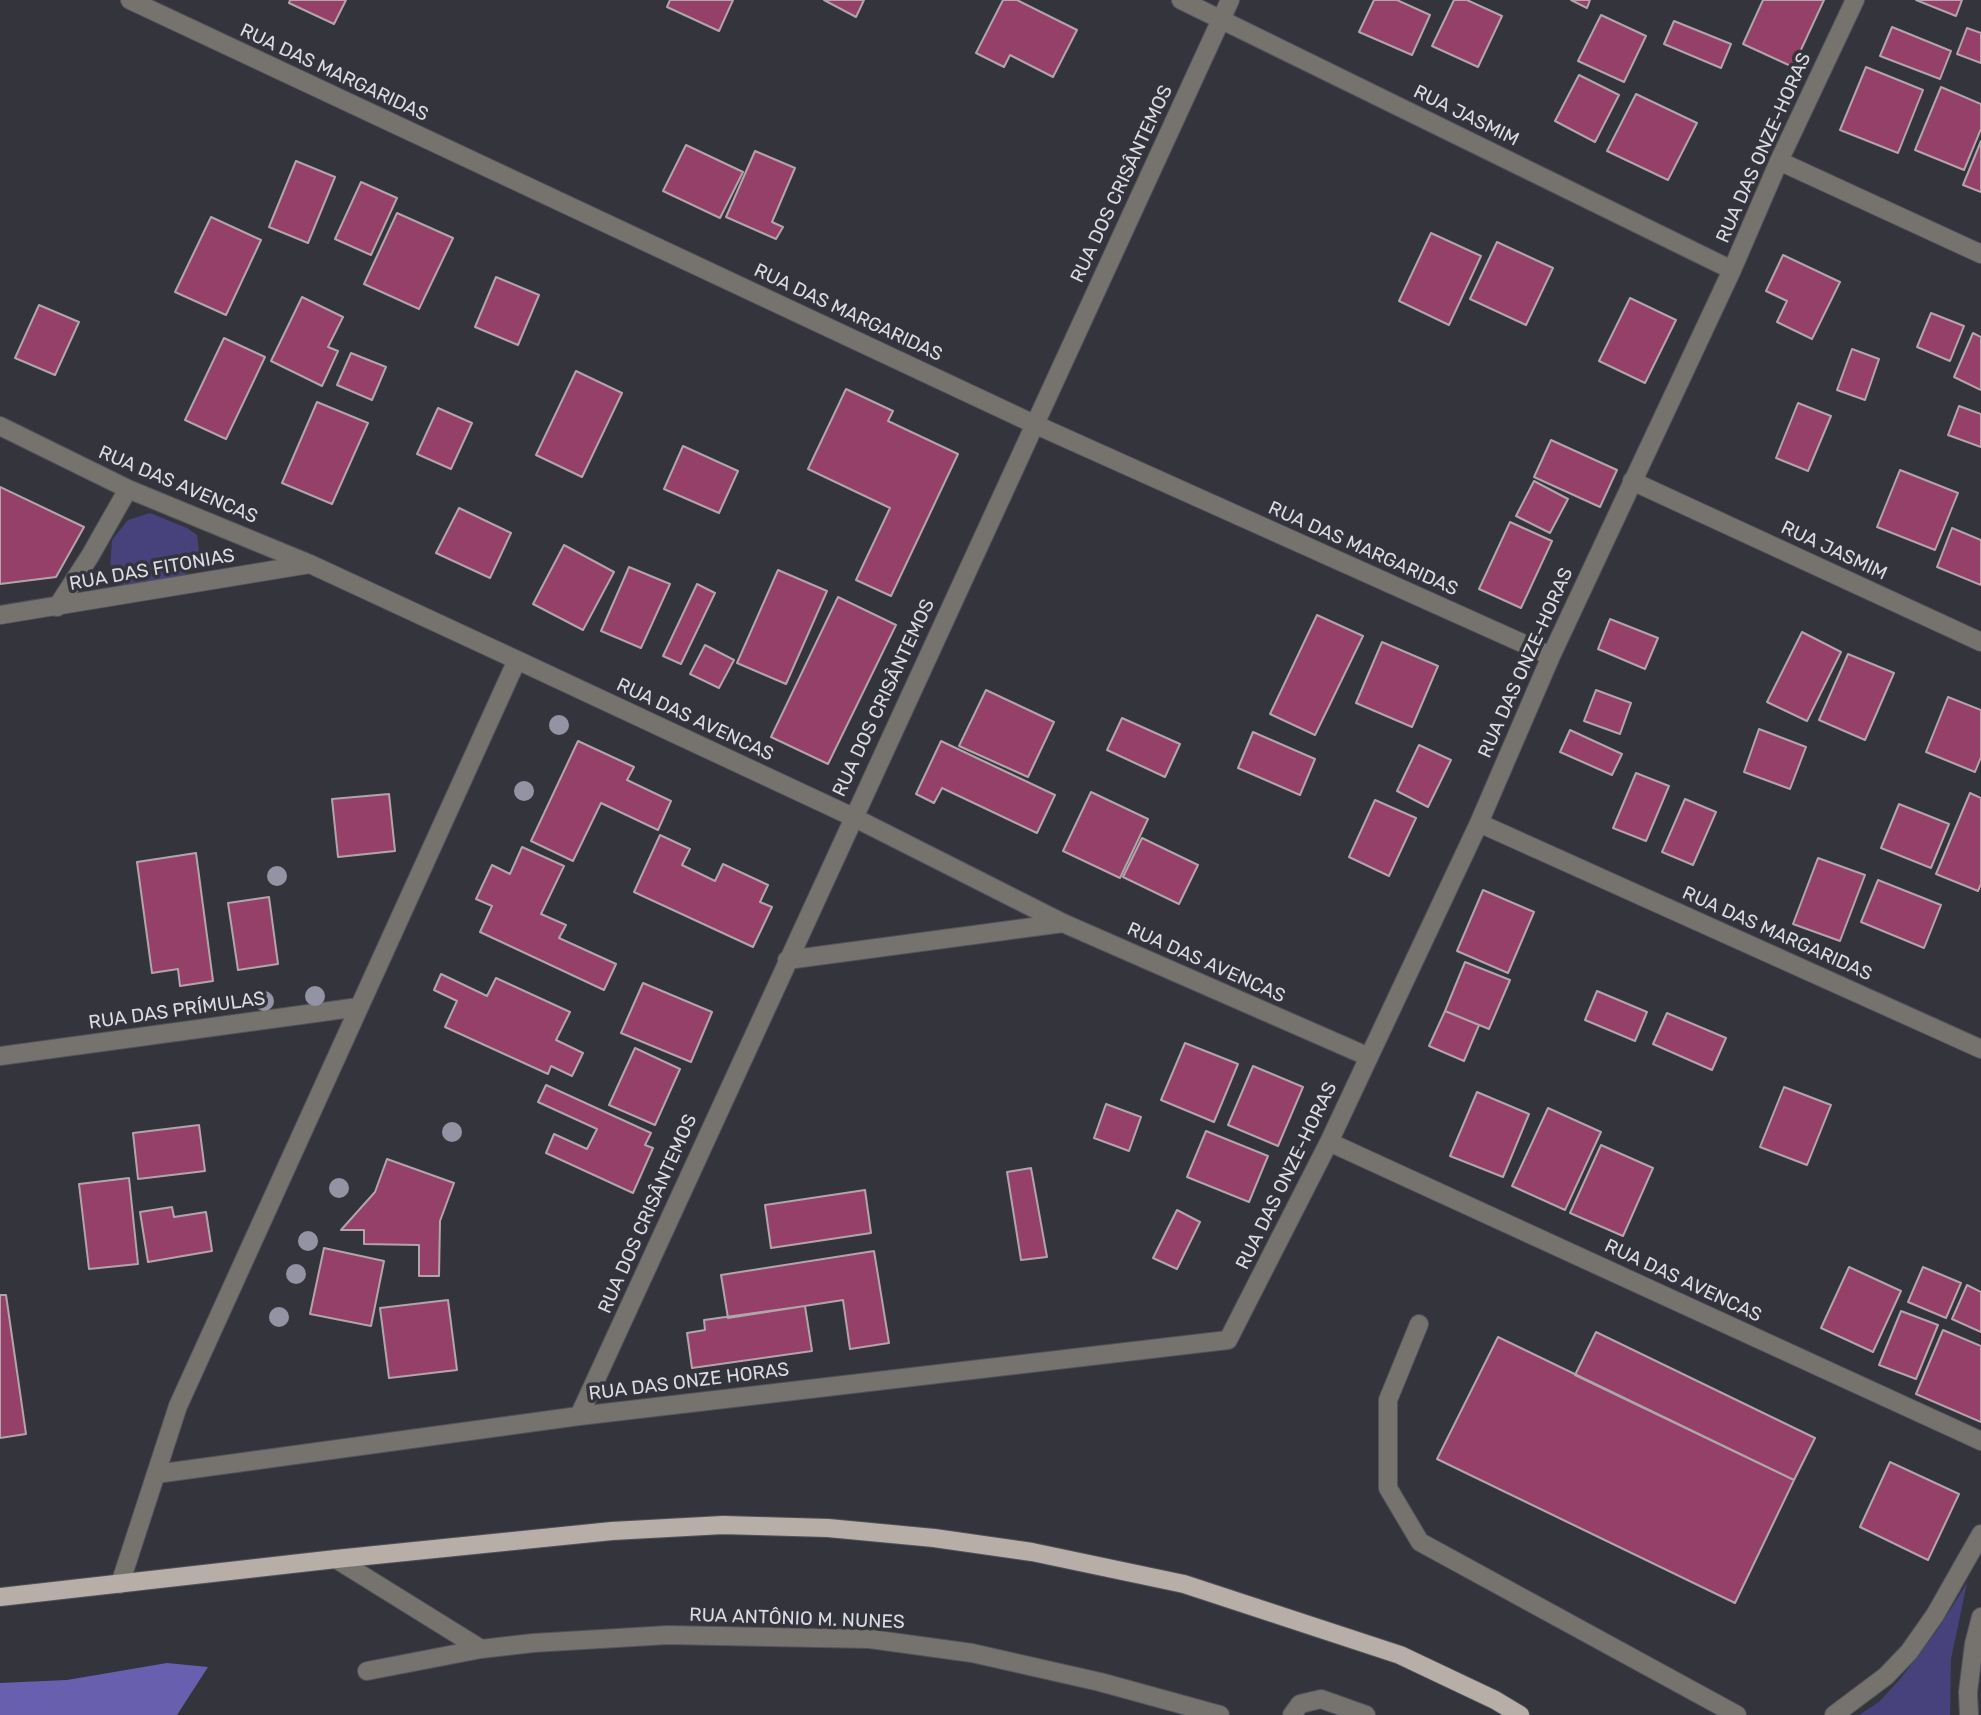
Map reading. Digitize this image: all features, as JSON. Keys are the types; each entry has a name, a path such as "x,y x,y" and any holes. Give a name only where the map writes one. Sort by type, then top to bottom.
{"main road":[{"path":"0,1597 612,1531 723,1525 828,1528 934,1538 1032,1552 1184,1584 1400,1655 1495,1700 1520,1715"}],"street":[{"name":"RUA DAS MARGARIDAS","path":"130,0 1034,424 1551,656"},
{"name":"RUA JASMIM","path":"1181,0 1732,270"},
{"name":"RUA DOS CRISÂNTEMOS","path":"579,1416 1230,0"},
{"name":"RUA DAS ONZE-HORAS","path":"1228,1340 1329,1142 1479,823 1551,656 1855,0"},
{"path":"1779,161 1981,254"},
{"name":"RUA DAS AVENCAS","path":"0,426 128,489 310,564 853,817 1062,923 1369,1057"},
{"name":"RUA JASMIM","path":"1632,481 1981,642"},
{"path":"57,607 128,489"},
{"name":"RUA DAS FITONIAS","path":"0,615 310,564"},
{"path":"120,1584 178,1406 517,660"},
{"name":"RUA DAS MARGARIDAS","path":"1479,823 1981,1049"},
{"path":"787,960 1062,923"},
{"name":"RUA DAS PRÍMULAS","path":"0,1056 359,1007"},
{"name":"RUA DAS AVENCAS","path":"1329,1142 1981,1441"},
{"path":"1419,1324 1388,1400 1388,1488 1420,1542 1737,1715"},
{"name":"RUA DAS ONZE HORAS","path":"156,1474 579,1416 1228,1340"},
{"path":"1834,1715 1886,1676 1909,1652 1936,1615 1981,1534"},
{"path":"336,1559 481,1648"},
{"path":"1969,1715 1968,1692 1974,1644 1981,1618"},
{"name":"RUA ANTÔNIO M. NUNES","path":"367,1671 481,1648 668,1635 870,1639 972,1653 1100,1682 1220,1715"},
{"path":"1292,1715 1300,1704 1321,1699 1366,1715"}],"shaded area":[{"path":"150,513 187,528 197,535 199,552 192,570 177,580 121,587 110,570 112,540 128,520"},
{"path":"1967,1583 1951,1659 1950,1715 1859,1715 1879,1702 1901,1678 1938,1629"},
{"path":"167,1663 208,1667 177,1715 0,1715 0,1683 67,1680"}],"building":[{"path":"290,0 346,0 334,24 289,3"},
{"path":"670,0 733,0 719,31 667,7"},
{"path":"824,0 864,0 856,17"},
{"path":"1003,0 1017,0 1077,30 1053,77 1010,55 1004,67 976,53"},
{"path":"1374,0 1397,0 1430,15 1412,55 1359,32"},
{"path":"1454,0 1467,0 1502,16 1478,67 1432,46"},
{"path":"1571,0 1590,0 1587,8"},
{"path":"1763,0 1824,0 1793,67 1743,44"},
{"path":"1916,0 1962,0 1956,16"},
{"path":"1601,15 1646,36 1624,82 1578,61"},
{"path":"1674,21 1731,44 1721,68 1664,44"},
{"path":"1892,27 1951,51 1940,79 1880,56"},
{"path":"1967,28 1981,33 1981,63 1957,54"},
{"path":"1866,67 1923,90 1898,153 1840,130"},
{"path":"1579,75 1619,95 1595,142 1555,121"},
{"path":"1941,87 1981,104 1981,129 1964,170 1915,150"},
{"path":"1636,94 1697,123 1668,180 1607,151"},
{"path":"1981,141 1981,192 1963,185"},
{"path":"686,145 743,172 720,218 663,191"},
{"path":"755,151 795,168 772,222 783,227 776,239 726,217"},
{"path":"296,161 335,177 308,243 269,227"},
{"path":"361,182 397,198 371,255 335,239"},
{"path":"397,213 453,238 419,309 364,284"},
{"path":"211,217 261,240 226,315 175,292"},
{"path":"1431,233 1481,256 1449,325 1399,301"},
{"path":"1497,242 1553,268 1526,325 1470,299"},
{"path":"1783,255 1840,282 1812,339 1777,322 1787,301 1766,291"},
{"path":"496,277 539,295 518,345 475,327"},
{"path":"302,297 343,317 328,347 338,351 322,386 271,361"},
{"path":"1630,298 1676,320 1645,383 1599,361"},
{"path":"39,305 79,322 55,375 15,358"},
{"path":"1931,313 1964,326 1950,361 1917,347"},
{"path":"1973,333 1981,337 1981,390 1954,377"},
{"path":"224,338 265,357 226,439 185,420"},
{"path":"1852,349 1879,359 1865,400 1837,390"},
{"path":"351,353 386,367 372,400 337,385"},
{"path":"576,371 622,393 582,477 536,455"},
{"path":"846,389 893,411 888,421 958,454 891,596 856,580 890,508 808,469"},
{"path":"317,402 368,423 332,504 282,483"},
{"path":"1798,403 1831,416 1808,471 1776,458"},
{"path":"1959,406 1981,414 1981,447 1948,435"},
{"path":"438,408 472,423 451,469 417,454"},
{"path":"1551,440 1617,470 1600,507 1534,477"},
{"path":"683,446 738,471 719,513 664,489"},
{"path":"1900,470 1958,493 1935,550 1877,527"},
{"path":"1534,481 1568,499 1550,533 1516,516"},
{"path":"0,487 84,527 56,577 0,584"},
{"path":"459,508 511,533 490,578 436,553"},
{"path":"1510,522 1552,541 1521,608 1479,589"},
{"path":"1952,528 1981,540 1981,585 1937,567"},
{"path":"564,545 614,572 583,630 533,604"},
{"path":"629,567 670,584 641,648 601,631"},
{"path":"778,570 827,591 786,684 737,663"},
{"path":"697,584 715,593 681,664 663,656"},
{"path":"838,597 896,625 828,764 771,737"},
{"path":"1317,615 1363,636 1315,735 1270,714"},
{"path":"1610,619 1658,638 1645,669 1598,649"},
{"path":"1802,632 1841,652 1807,721 1767,702"},
{"path":"1382,642 1438,666 1412,727 1356,703"},
{"path":"705,645 734,660 719,688 690,674"},
{"path":"1848,654 1894,673 1865,740 1819,720"},
{"path":"986,690 1054,722 1028,777 959,746"},
{"path":"1596,690 1631,703 1620,734 1584,721"},
{"path":"1948,697 1981,710 1981,757 1975,772 1926,752"},
{"path":"1122,718 1180,744 1165,777 1107,750"},
{"path":"1759,729 1806,747 1790,789 1744,772"},
{"path":"1570,730 1622,754 1612,775 1560,752"},
{"path":"1253,732 1315,759 1300,795 1238,768"},
{"path":"578,741 634,767 627,780 671,801 658,830 601,803 573,861 531,841"},
{"path":"941,741 1055,795 1037,833 942,788 934,803 916,794"},
{"path":"1419,745 1451,760 1428,807 1397,791"},
{"path":"1636,773 1669,786 1646,841 1613,828"},
{"path":"1091,792 1148,819 1120,878 1063,851"},
{"path":"1970,793 1981,798 1981,884 1978,891 1936,874"},
{"path":"389,794 395,851 338,857 332,799"},
{"path":"1685,799 1716,812 1693,865 1662,852"},
{"path":"1375,800 1416,818 1389,876 1349,857"},
{"path":"1899,804 1949,824 1931,868 1881,848"},
{"path":"660,835 690,849 682,865 715,881 723,864 768,885 760,902 772,907 753,947 634,892"},
{"path":"1142,838 1198,865 1179,904 1123,877"},
{"path":"522,847 564,866 541,914 566,925 559,938 616,964 604,990 480,932 492,906 476,899 492,865 510,874"},
{"path":"196,853 213,981 180,986 178,969 152,973 137,862"},
{"path":"1818,858 1865,875 1840,941 1793,924"},
{"path":"1878,880 1941,905 1924,948 1861,922"},
{"path":"1483,890 1534,912 1508,973 1457,951"},
{"path":"269,897 278,964 238,970 228,903"},
{"path":"1465,962 1510,980 1489,1029 1445,1011"},
{"path":"441,974 487,996 496,978 570,1012 556,1040 583,1053 572,1076 551,1066 548,1074 445,1027 457,1001 434,990"},
{"path":"643,983 712,1012 691,1062 621,1033"},
{"path":"1597,991 1647,1012 1635,1041 1585,1020"},
{"path":"1445,1011 1479,1025 1464,1061 1429,1046"},
{"path":"1667,1013 1726,1038 1712,1070 1653,1044"},
{"path":"1185,1043 1238,1064 1214,1122 1161,1100"},
{"path":"635,1048 680,1069 655,1125 609,1105"},
{"path":"1253,1066 1303,1087 1278,1146 1228,1125"},
{"path":"546,1085 651,1133 645,1145 653,1148 633,1193 546,1153 554,1134 587,1149 597,1129 538,1102"},
{"path":"1784,1087 1831,1105 1807,1165 1760,1147"},
{"path":"1477,1092 1529,1114 1503,1177 1450,1156"},
{"path":"1106,1104 1141,1117 1129,1151 1094,1138"},
{"path":"1548,1108 1601,1132 1565,1210 1512,1186"},
{"path":"199,1125 205,1171 138,1179 133,1133"},
{"path":"1206,1131 1268,1156 1249,1202 1187,1177"},
{"path":"1601,1145 1653,1168 1623,1236 1570,1213"},
{"path":"387,1159 454,1183 440,1221 439,1276 419,1276 419,1245 364,1244 364,1230 341,1230 375,1192"},
{"path":"1031,1168 1047,1257 1021,1260 1007,1172"},
{"path":"129,1178 138,1264 89,1269 79,1184"},
{"path":"865,1190 871,1233 771,1248 765,1205"},
{"path":"172,1207 174,1217 206,1212 212,1251 148,1262 140,1212"},
{"path":"1177,1210 1200,1222 1177,1269 1153,1258"},
{"path":"324,1248 384,1261 371,1326 310,1314"},
{"path":"874,1251 889,1343 850,1349 843,1300 728,1318 721,1275"},
{"path":"1849,1267 1901,1291 1873,1352 1821,1328"},
{"path":"1923,1267 1961,1283 1946,1318 1908,1302"},
{"path":"1967,1285 1981,1292 1981,1332 1952,1319"},
{"path":"0,1295 6,1295 26,1434 0,1438"},
{"path":"448,1300 457,1370 389,1378 380,1308"},
{"path":"805,1306 812,1351 692,1368 687,1333 705,1330 704,1320"},
{"path":"1901,1311 1938,1325 1916,1379 1879,1365"},
{"path":"1943,1330 1981,1346 1981,1422 1916,1394"},
{"path":"1596,1332 1815,1438 1794,1480 1575,1375"},
{"path":"1498,1337 1794,1480 1735,1603 1437,1459"},
{"path":"1890,1462 1959,1494 1928,1560 1860,1527"}]}
